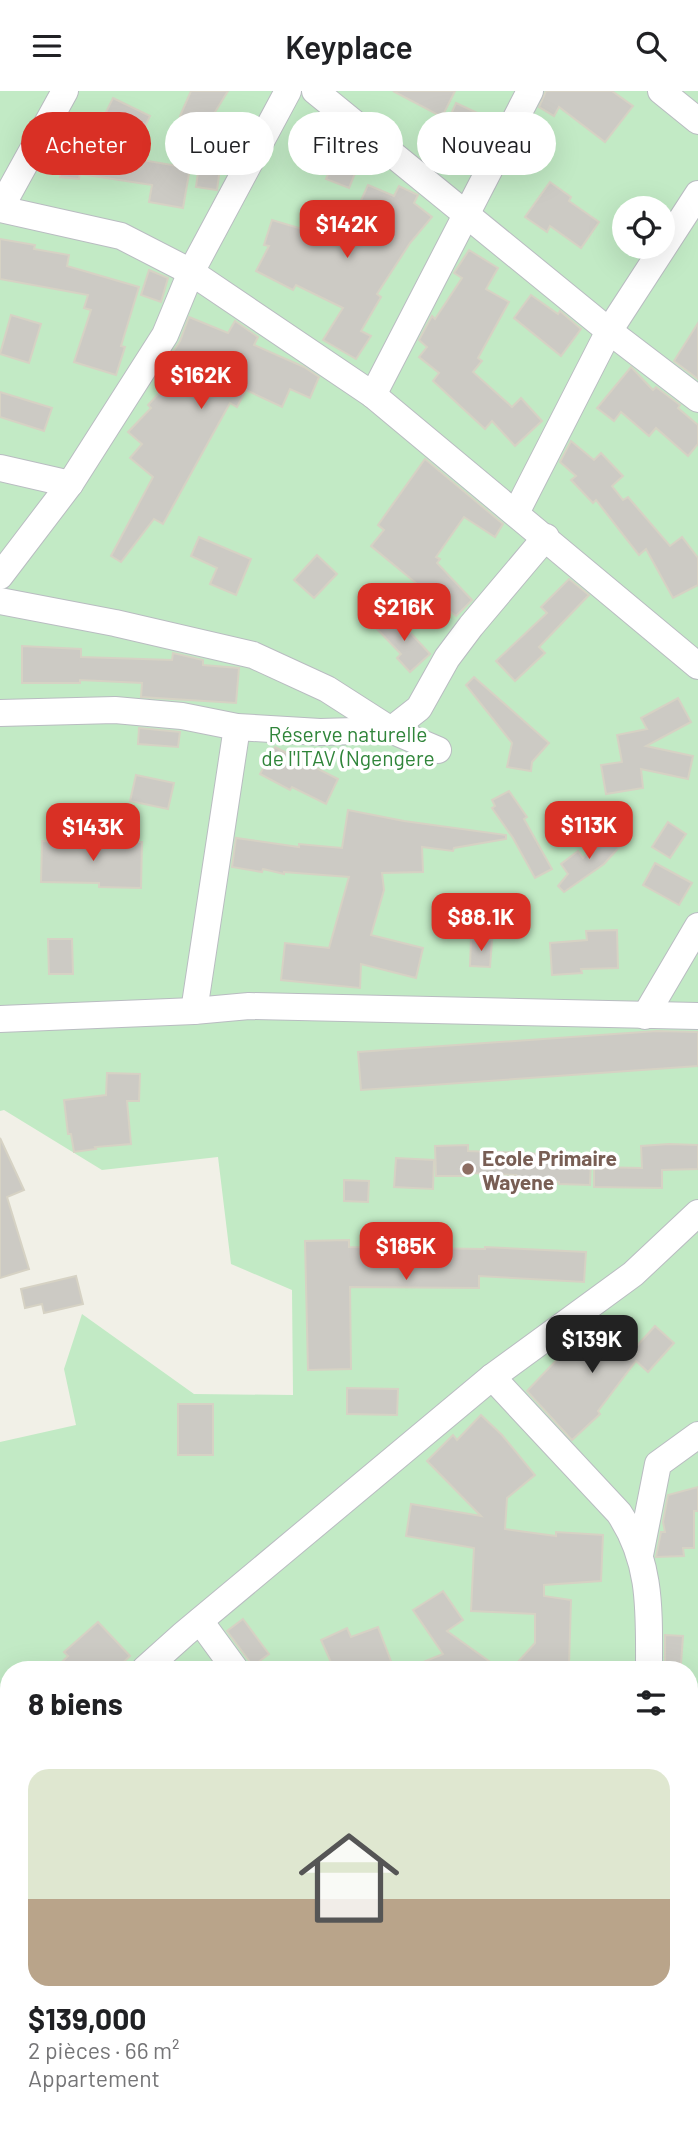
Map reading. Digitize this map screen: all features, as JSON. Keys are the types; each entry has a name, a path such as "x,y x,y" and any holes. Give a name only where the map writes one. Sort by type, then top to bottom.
{"street":[{"path":"65,91 0,209 121,236 191,272 373,395 696,661"},
{"path":"0,576 70,484 165,335 191,272 288,91"},
{"path":"315,91 609,331 698,399"},
{"path":"373,395 530,91"},
{"path":"661,91 698,121"},
{"path":"516,513 609,331 698,194"},
{"path":"0,468 70,484"},
{"path":"0,713 115,710 182,716 237,727 320,733 391,730 419,708 447,658 546,537"},
{"path":"0,601 115,623 253,655 327,689 391,730 438,750"},
{"path":"194,1011 237,727"},
{"path":"645,1016 698,926"},
{"path":"2,1013 194,1011 249,1006 698,1016"},
{"path":"154,1661 492,1377 633,1274 698,1213"},
{"path":"492,1377 619,1513 631,1531 640,1555 649,1601 649,1661"},
{"path":"640,1555 658,1464 698,1435"},
{"path":"200,1621 229,1661"}],"green space":[{"name":"Réserve naturelle de l'ITAV (Ngengere","path":"0,91 698,91 698,1661 0,1661 0,1442 76,1425 64,1369 82,1314 194,1394 293,1395 292,1290 231,1264 218,1157 102,1170 4,1110 0,1111"}],"building":[{"path":"191,91 228,91 215,112 182,112"},
{"path":"393,91 455,91 444,112 433,112"},
{"path":"546,91 612,91 633,106 605,142 559,107 556,112 547,112 539,107"},
{"path":"113,98 142,112 106,112"},
{"path":"456,103 475,112 452,112"},
{"path":"151,162 165,164 165,175 189,175 183,208 149,202 152,185 87,175 151,175"},
{"path":"60,175 80,175 79,179"},
{"path":"198,175 219,175 217,190 196,187"},
{"path":"328,175 354,175 349,188 326,179"},
{"path":"550,182 571,197 569,201 599,222 581,248 550,226 547,232 525,217"},
{"path":"368,185 394,196 399,186 418,195 414,203 432,217 410,243 377,294 381,297 361,331 371,336 356,359 323,340 343,308 296,285 293,290 256,271 269,246 264,245 272,220 309,231 314,224 342,242"},
{"path":"0,239 69,255 67,266 139,287 121,346 125,347 116,375 74,362 91,310 84,308 88,295 0,279"},
{"path":"469,250 498,268 486,289 509,302 478,358 482,361 473,372 512,407 521,398 542,421 515,446 492,421 485,429 433,381 439,373 419,357 427,347 419,340 432,316 435,319 462,278 454,273"},
{"path":"149,270 168,278 161,302 141,295"},
{"path":"531,295 558,314 560,311 581,329 561,356 514,318"},
{"path":"11,315 41,324 29,363 0,354"},
{"path":"189,317 228,333 235,321 258,337 254,345 304,367 319,377 310,398 290,389 282,407 246,390 237,407 230,403 163,524 154,519 121,562 111,556 153,477 130,458 142,444 128,432 151,408 148,405 186,364 170,357 180,341"},
{"path":"698,323 698,379 674,361"},
{"path":"631,367 653,390 656,387 680,405 678,408 698,425 698,444 688,456 656,428 649,436 621,412 614,421 597,408"},
{"path":"0,392 52,408 44,431 0,417"},
{"path":"571,441 594,460 601,453 623,476 612,486 623,500 628,497 670,546 682,537 698,558 698,585 673,598 646,549 639,555 596,500 593,503 571,480 576,476 560,462"},
{"path":"425,459 503,524 495,537 464,517 436,557 440,559 437,563 472,600 456,616 371,546 384,530 378,525"},
{"path":"199,537 251,559 236,595 210,584 217,568 191,556"},
{"path":"317,555 337,574 314,598 294,580"},
{"path":"569,579 589,595 539,647 545,653 515,681 496,661 547,613 541,607"},
{"path":"393,614 430,654 410,672 397,658 401,654 377,629"},
{"path":"22,646 81,649 81,657 172,660 173,653 203,660 203,665 239,668 236,703 141,697 142,683 80,680 80,683 22,683"},
{"path":"474,677 549,743 532,762 531,771 507,767 512,743 466,685"},
{"path":"678,698 691,722 646,746 693,756 688,779 641,769 643,788 606,794 601,765 622,762 617,735 647,729 641,718"},
{"path":"139,728 180,732 178,747 138,744"},
{"path":"275,747 338,779 326,804 292,787 290,790 260,774"},
{"path":"136,775 174,783 168,809 130,801"},
{"path":"509,791 527,817 524,819 552,869 535,878 513,838 492,808 495,806 492,800"},
{"path":"348,810 404,821 506,835 506,839 454,848 453,851 422,847 423,872 382,873 384,890 371,935 423,948 416,978 361,964 360,988 281,980 285,943 329,948 349,877 284,874 263,869 262,872 232,867 236,838 299,847 299,844 342,848"},
{"path":"668,822 686,834 670,858 652,847"},
{"path":"609,830 623,843 604,864 564,892 558,886 568,874 561,864 578,851 583,858"},
{"path":"42,841 142,842 141,888 99,887 99,883 41,882"},
{"path":"655,863 692,883 679,905 643,885"},
{"path":"617,930 618,968 581,969 582,973 552,975 550,943 587,940 586,931"},
{"path":"48,939 72,939 73,974 49,974"},
{"path":"471,939 492,940 490,967 470,966"},
{"path":"657,1031 698,1032 698,1066 361,1090 358,1052"},
{"path":"107,1073 140,1074 139,1101 127,1101 131,1144 74,1152 71,1134 68,1134 64,1100 106,1095"},
{"path":"0,1138 24,1190 7,1197 29,1269 0,1278"},
{"path":"468,1145 468,1151 528,1153 556,1156 555,1159 591,1160 590,1185 559,1184 516,1175 469,1173 469,1176 436,1176 435,1146"},
{"path":"698,1145 698,1169 662,1170 662,1188 594,1187 594,1167 642,1168 641,1146"},
{"path":"396,1158 434,1160 433,1189 394,1187"},
{"path":"344,1180 369,1181 368,1202 344,1201"},
{"path":"349,1240 349,1247 485,1247 586,1252 584,1282 479,1276 479,1288 350,1287 351,1369 308,1370 305,1241"},
{"path":"76,1276 83,1304 44,1313 42,1304 25,1308 21,1289"},
{"path":"603,1320 634,1349 655,1326 674,1343 648,1372 636,1361 598,1411 600,1414 572,1440 527,1391 583,1332 588,1336"},
{"path":"347,1388 398,1389 397,1415 347,1414"},
{"path":"178,1404 213,1404 213,1455 178,1455"},
{"path":"481,1415 502,1435 535,1475 507,1498 505,1529 556,1536 556,1532 603,1535 601,1581 544,1585 544,1596 571,1600 569,1661 519,1661 535,1643 535,1614 471,1611 474,1548 406,1536 411,1504 481,1516 427,1461 453,1435 457,1440"},
{"path":"698,1487 698,1511 694,1511 694,1548 683,1548 684,1556 656,1557 661,1532 665,1532 663,1522 668,1495"},
{"path":"443,1591 463,1620 447,1631 489,1661 426,1661 443,1654 413,1610"},
{"path":"243,1619 269,1654 260,1661 249,1661 227,1631"},
{"path":"98,1622 130,1656 125,1661 63,1661 68,1656 64,1652"},
{"path":"378,1627 391,1661 330,1661 321,1640 347,1628 351,1637"},
{"path":"665,1635 683,1636 681,1661 665,1661"}],"place":[{"name":"Ecole Primaire Wayene","path":"468,1169"}]}
